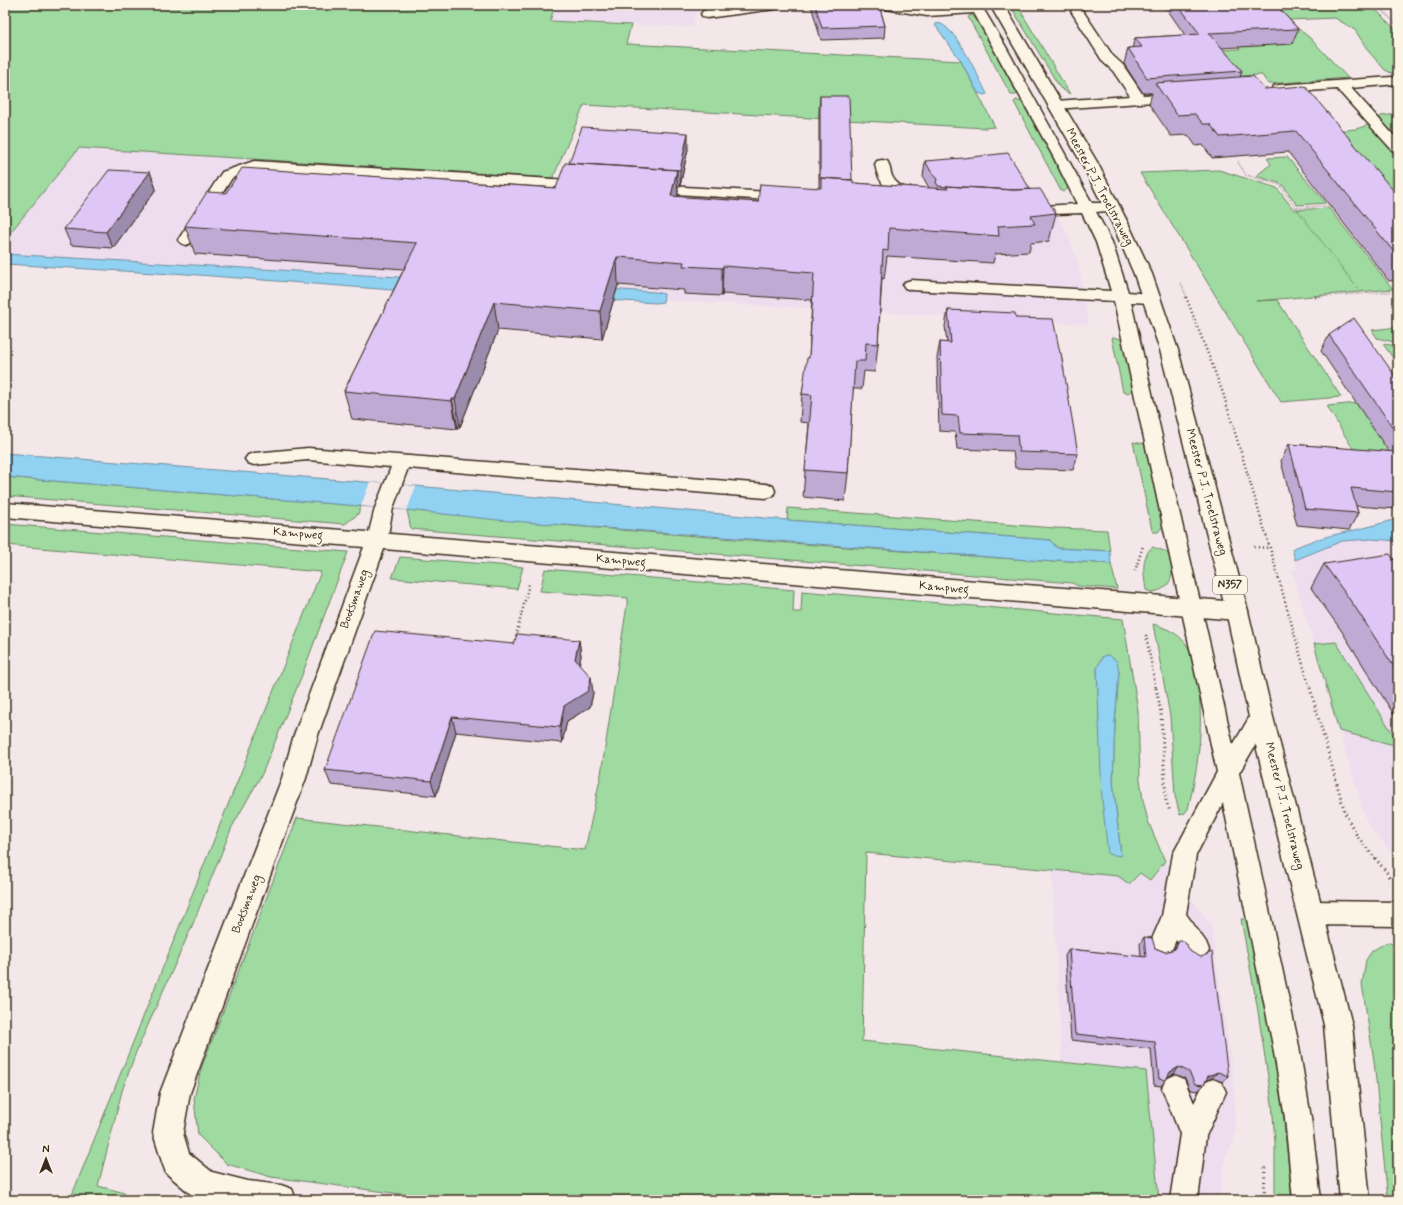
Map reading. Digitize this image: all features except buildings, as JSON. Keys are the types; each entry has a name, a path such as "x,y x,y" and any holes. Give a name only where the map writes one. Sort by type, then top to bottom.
{"street":[{"name":"Meester P.J. Troelstraweg","path":"983,6 1055,105 1089,162 1143,274 1169,350 1237,611 1261,717 1338,1025 1355,1200"},
{"name":"Kampweg","path":"5,510 1237,611"},
{"name":"Bootsmaweg","path":"281,1200 248,1196 204,1184 177,1162 168,1133 175,1093 294,778 306,735 377,540"},
{"path":"1311,913 1398,914"}],"lane":[{"path":"707,14 775,5"},
{"path":"886,5 927,12 983,6"},
{"name":"Meester P.J. Troelstraweg","path":"983,6 1000,47 1104,242 1121,296 1136,356 1228,772 1285,1041 1298,1118 1307,1200"},
{"path":"1077,11 1108,59 1118,68 1139,100"},
{"path":"1263,90 1392,81"},
{"path":"1341,85 1398,148"},
{"path":"1055,105 1192,96"},
{"path":"882,164 886,179 897,190 931,202 896,205"},
{"path":"186,240 227,175 254,165 602,186"},
{"path":"634,188 801,199"},
{"path":"1013,207 1065,209 1112,207"},
{"path":"911,285 1152,298"},
{"path":"254,459 308,454 766,490"},
{"path":"377,540 384,508 402,461"},
{"path":"1160,946 1174,916 1185,854 1228,772 1261,717"},
{"path":"1174,916 1197,950"},
{"path":"1175,1088 1193,1134"},
{"path":"1184,1200 1193,1134 1213,1092"}],"path":[{"path":"1377,5 1398,26"},
{"path":"1238,162 1246,175 1280,185 1361,293"},
{"path":"1296,208 1334,205"},
{"path":"1315,297 1398,291"},
{"path":"1144,545 1134,569 1162,713 1166,800 1174,827 1185,854"},
{"path":"516,636 528,590"}],"shaded area":[{"path":"555,5 698,5 693,27 550,21"},
{"path":"79,148 1054,208 1071,243 1078,264 1089,324 664,300 664,294 655,292 5,254 5,239"},
{"path":"1372,539 1398,541 1398,860 1370,827 1365,817 1292,570 1297,570 1295,560 1342,541"},
{"path":"1165,861 1180,884 1211,925 1234,1082 1236,1132 1225,1157 1219,1200 1159,1200 1146,1071 1062,1062 1052,870 1118,876 1140,873 1150,880"}],"green space":[{"path":"5,5 555,5 550,21 631,25 626,44 961,61 995,127 985,128 584,105 553,178 79,148 5,239"},
{"path":"1010,5 1017,5 1070,94 1060,88"},
{"path":"1262,5 1371,5 1398,32 1398,76 1385,70 1369,52 1355,30 1335,18 1289,20 1309,37 1348,78 1268,84 1262,75 1235,76 1207,51 1240,49 1215,18"},
{"path":"971,15 982,27 996,50 1018,92 1016,95 1011,95 968,17"},
{"path":"1016,100 1024,103 1068,186 1064,192 1061,191 1014,102"},
{"path":"1398,114 1398,140 1379,118 1381,116"},
{"path":"1368,125 1398,157 1398,199 1321,132 1356,129"},
{"path":"1287,157 1326,203 1297,205 1282,184 1256,176 1271,164 1267,158"},
{"path":"1219,170 1277,188 1294,210 1329,208 1393,289 1256,301 1277,300 1341,397 1281,402 1140,173"},
{"path":"1398,327 1398,343 1377,338 1372,330"},
{"path":"1113,337 1120,339 1123,342 1133,389 1128,393 1123,392"},
{"path":"1383,344 1398,346 1398,365"},
{"path":"1358,403 1398,461 1369,475 1327,406"},
{"path":"1133,442 1145,444 1163,526 1158,532 1153,532 1152,530"},
{"path":"5,477 361,506 358,514 345,524 5,496"},
{"path":"788,508 1055,528 1107,530 1110,551 1057,548 1050,540 787,520"},
{"path":"407,510 569,526 731,539 1055,562 1056,560 1111,564 1117,589 1078,586 1072,583 411,529"},
{"path":"5,524 348,552 302,675 262,774 232,827 192,926 136,1052 122,1091 98,1186 125,1193 122,1200 70,1200 321,572 5,545"},
{"path":"1153,547 1169,555 1172,574 1169,583 1166,586 1157,591 1151,592 1146,590 1144,567 1146,555"},
{"path":"400,557 523,567 517,589 392,578"},
{"path":"545,569 794,590 793,612 801,612 802,591 1123,619 1138,710 1140,779 1143,800 1148,821 1165,861 1150,880 1140,873 1129,884 1118,876 866,853 862,1041 1146,1071 1159,1200 447,1200 271,1177 227,1164 198,1135 194,1099 201,1069 297,818 585,850 601,774 628,598 540,591","holes":["1103,656 1119,671 1113,781 1121,856 1100,732 1097,669"]},
{"path":"1153,624 1171,631 1186,644 1192,658 1199,691 1200,742 1198,758 1188,809 1185,813 1180,815 1175,796 1170,716"},
{"path":"1336,642 1398,742 1398,746 1339,731 1314,644"},
{"path":"1241,919 1247,919 1273,1041 1284,1120 1292,1200 1275,1200 1275,1142 1272,1103 1257,1005"},
{"path":"1387,942 1395,945 1398,954 1398,1200 1388,1200 1374,1061 1362,984 1366,960 1372,951"}],"water":[{"path":"937,23 944,25 958,41 987,94 984,95 978,93 961,61 935,25"},
{"path":"5,254 655,292 664,294 663,302 656,303 484,293 482,297 173,273 5,264"},
{"path":"5,453 416,486 787,520 1050,540 1057,548 1110,551 1111,564 1057,560 1055,562 498,520 407,510 5,477"},
{"path":"1398,519 1398,541 1372,539 1342,541 1295,560 1292,549 1323,538"},
{"path":"1108,655 1117,661 1119,671 1113,781 1121,856 1108,854 1102,799 1097,668 1103,656"}],"pier":[{"path":"370,482 416,486 407,510 361,506"}]}
